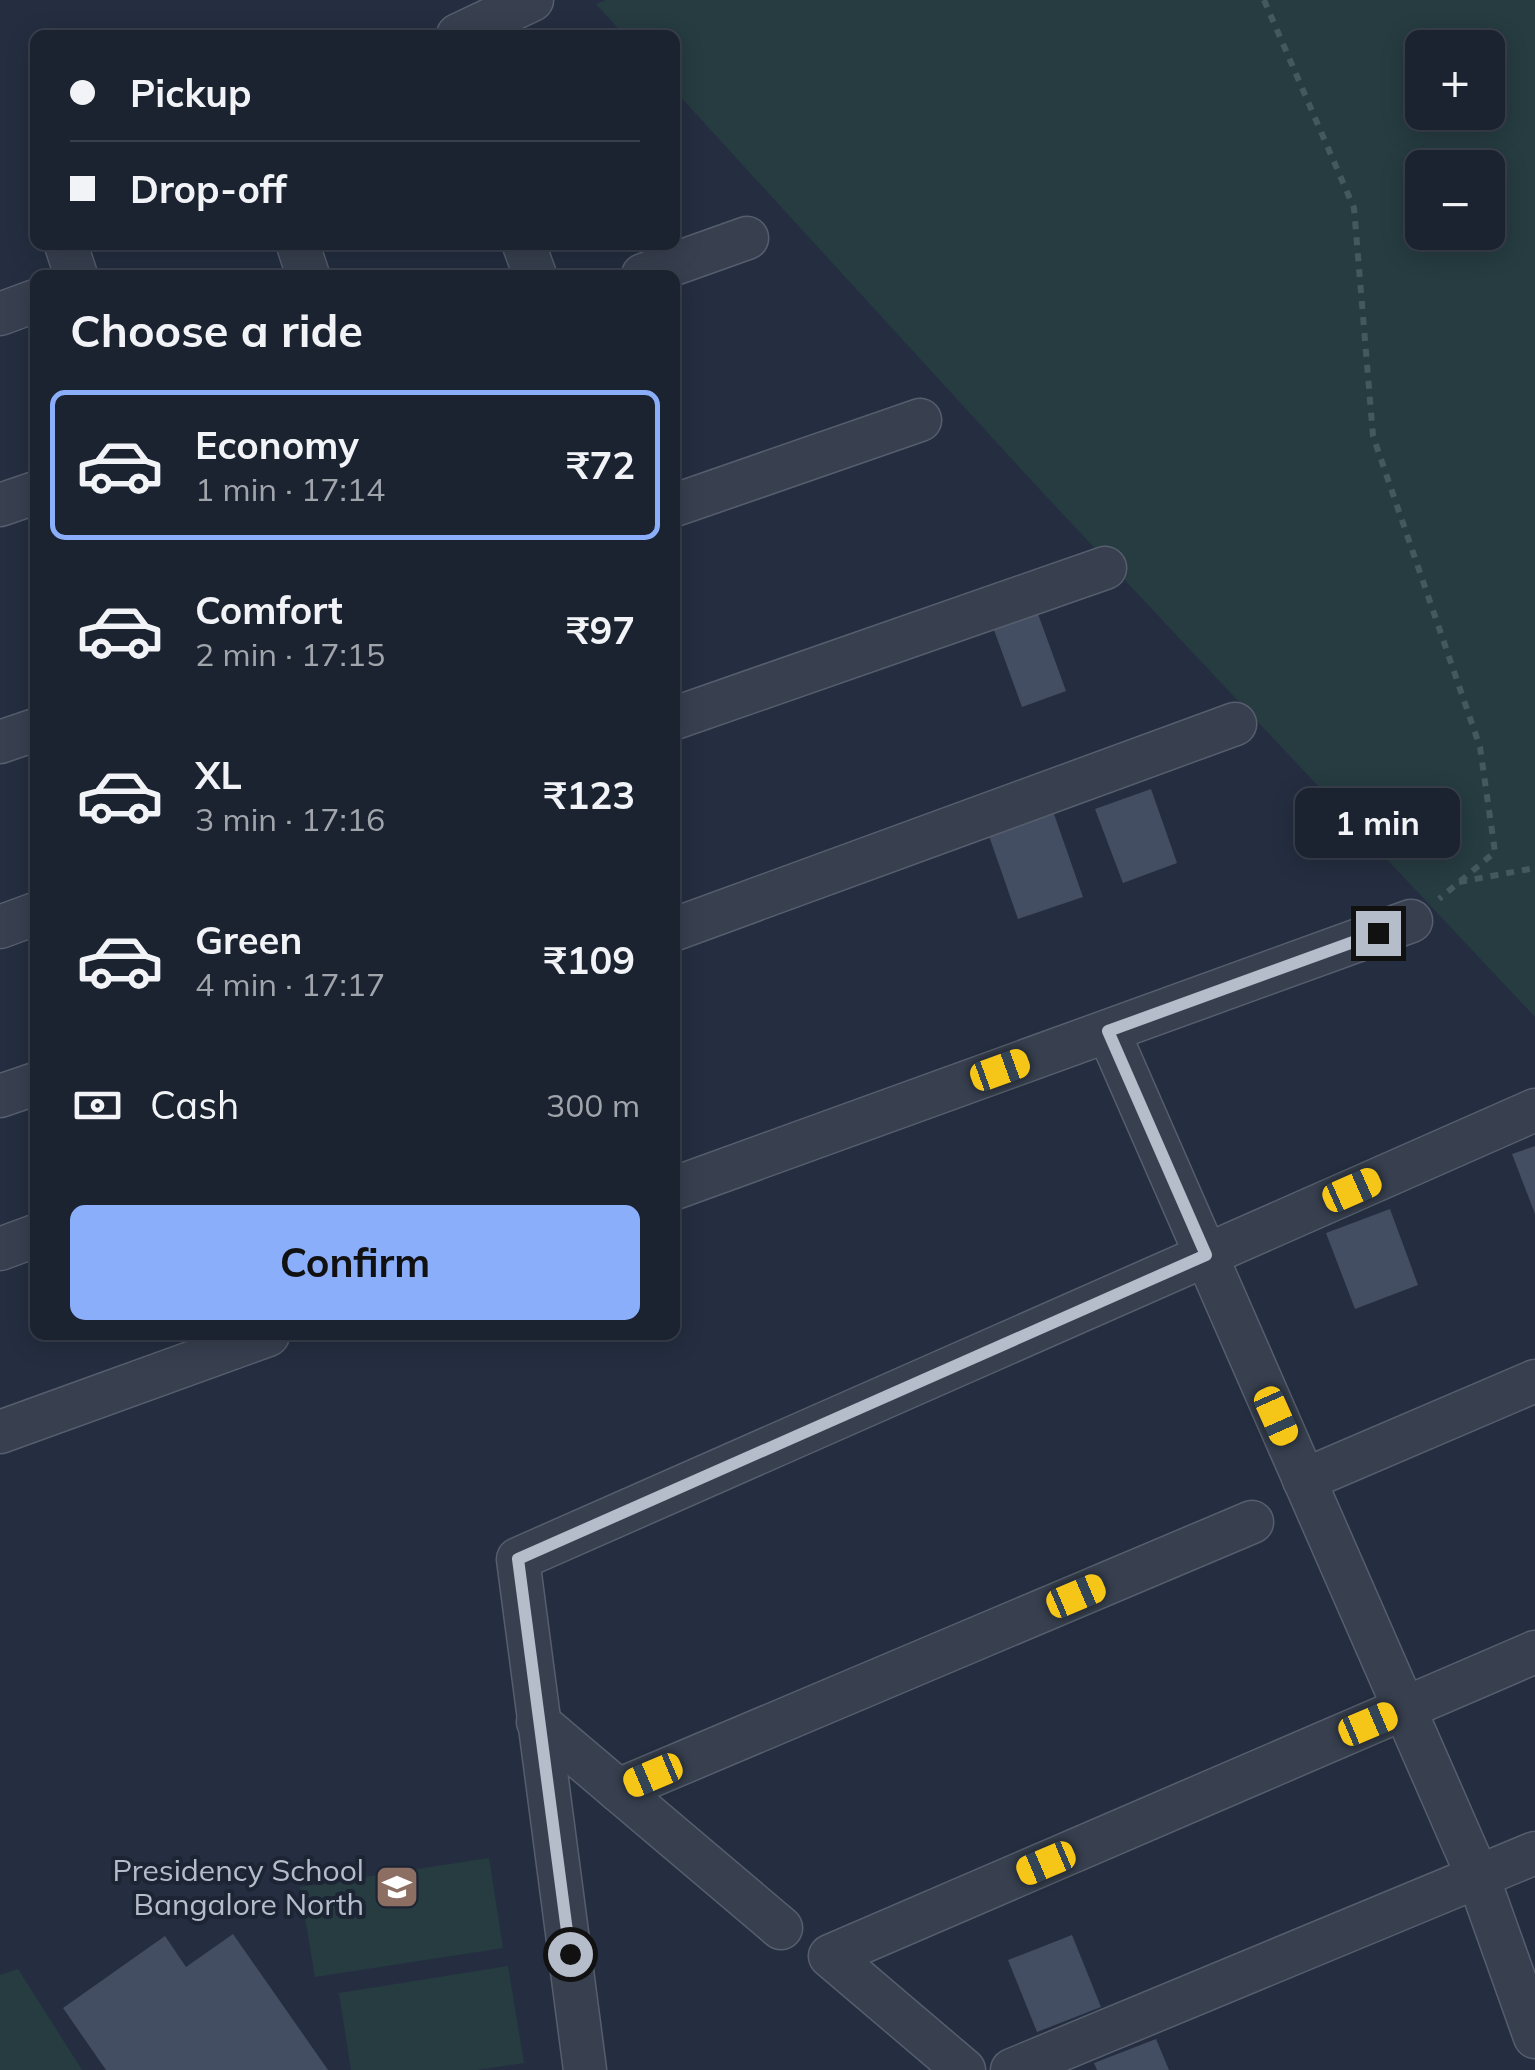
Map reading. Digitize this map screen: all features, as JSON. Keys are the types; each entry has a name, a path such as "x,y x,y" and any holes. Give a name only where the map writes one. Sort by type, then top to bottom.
{"street":[{"path":"469,30 532,0"},
{"path":"656,270 747,238"},
{"path":"0,314 30,303"},
{"path":"680,503 920,420"},
{"path":"0,505 30,495"},
{"path":"680,716 1105,568"},
{"path":"680,927 1235,724"},
{"path":"0,742 30,732"},
{"path":"0,927 30,916"},
{"path":"680,1186 1411,921"},
{"path":"1108,1031 1478,1876 1535,2037"},
{"path":"0,1096 30,1086"},
{"path":"586,2070 518,1559 1535,1110"},
{"path":"0,1249 30,1238"},
{"path":"0,1432 254,1340"},
{"path":"1304,1480 1535,1381"},
{"path":"618,1790 1252,1522"},
{"path":"964,2070 830,1956 1535,1652"},
{"path":"538,1722 781,1928"},
{"path":"1012,2070 1535,1852"}],"path":[{"path":"1264,0 1354,208 1374,436 1480,747 1495,852 1411,921"},
{"path":"1458,883 1535,868"}],"green space":[{"path":"606,0 1535,0 1535,1017 1043,493 680,96 680,30 619,30 596,4"},
{"path":"489,1858 503,1948 315,1977 300,1887"},
{"path":"508,1966 524,2063 477,2070 351,2070 339,1993"},
{"path":"18,1969 82,2070 0,2070 0,1975"}],"building":[{"path":"1038,614 1066,691 1022,707 994,630"},
{"path":"1151,789 1177,863 1123,883 1095,809"},
{"path":"1054,814 1083,897 1018,919 989,836"},
{"path":"1535,1146 1535,1214 1512,1154"},
{"path":"1390,1209 1418,1285 1355,1309 1326,1233"},
{"path":"233,1934 328,2070 106,2070 63,2008 165,1936 186,1967"},
{"path":"1072,1935 1101,2007 1037,2032 1008,1960"},
{"path":"1156,2039 1169,2070 1097,2070 1094,2063"}],"place":[{"name":"Presidency School Bangalore North","path":"397,1887"}],"route":[{"path":"570,1954 518,1559 1206,1255 1108,1031 1378,933"}]}
